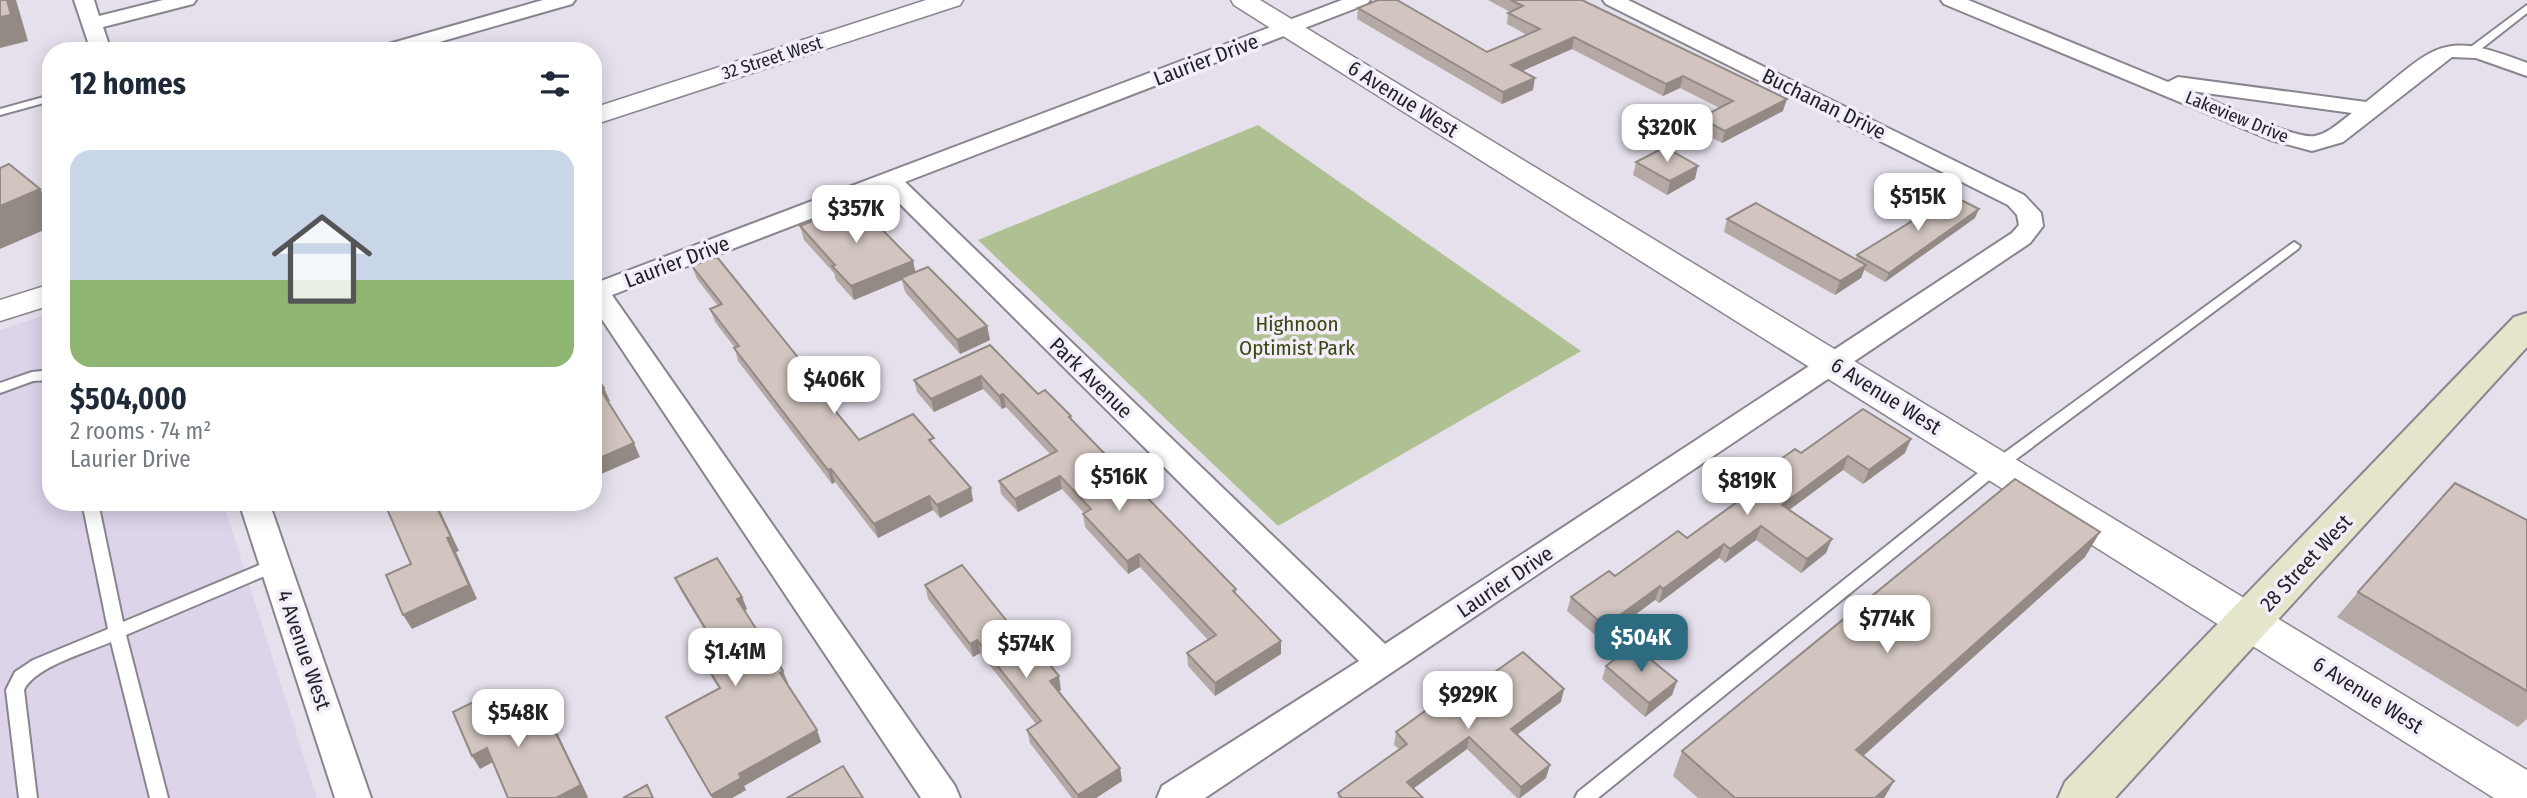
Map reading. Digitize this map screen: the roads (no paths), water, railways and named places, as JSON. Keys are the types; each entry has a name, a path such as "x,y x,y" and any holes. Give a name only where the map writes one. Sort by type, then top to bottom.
{"main road":[{"name":"28 Street West","path":"2084,798 2527,325"}],"street":[{"path":"84,0 98,42"},
{"path":"92,24 186,0"},
{"path":"417,42 565,0"},
{"name":"6 Avenue West","path":"1243,0 2527,794"},
{"path":"1289,28 1360,0"},
{"name":"Buchanan Drive","path":"1613,0 2016,200 2029,213 2031,226 2021,238 1834,364"},
{"name":"Lakeview Drive","path":"1951,0 2279,135 2312,144 2335,137 2442,52 2461,50"},
{"name":"32 Street West","path":"602,114 940,1"},
{"name":"Laurier Drive","path":"602,290 1289,28"},
{"path":"2461,50 2527,69"},
{"name":"Lakeview Drive","path":"2138,77 2369,109"},
{"name":"Park Avenue","path":"890,181 1383,663"},
{"path":"0,311 42,297"},
{"name":"Laurier Drive","path":"602,299 942,798"},
{"name":"Laurier Drive","path":"1175,798 1834,364"},
{"name":"4 Avenue West","path":"257,511 354,798"}],"lane":[{"path":"2461,50 2524,5"},
{"path":"0,112 42,100"},
{"path":"1584,798 1998,465 2294,246"},
{"path":"0,388 42,376"},
{"path":"92,511 117,632 159,798"},
{"path":"28,798 15,690 20,677 39,666 275,565"}],"park label":[{"name":"Highnoon Optimist Park","path":"1297,336"}]}
